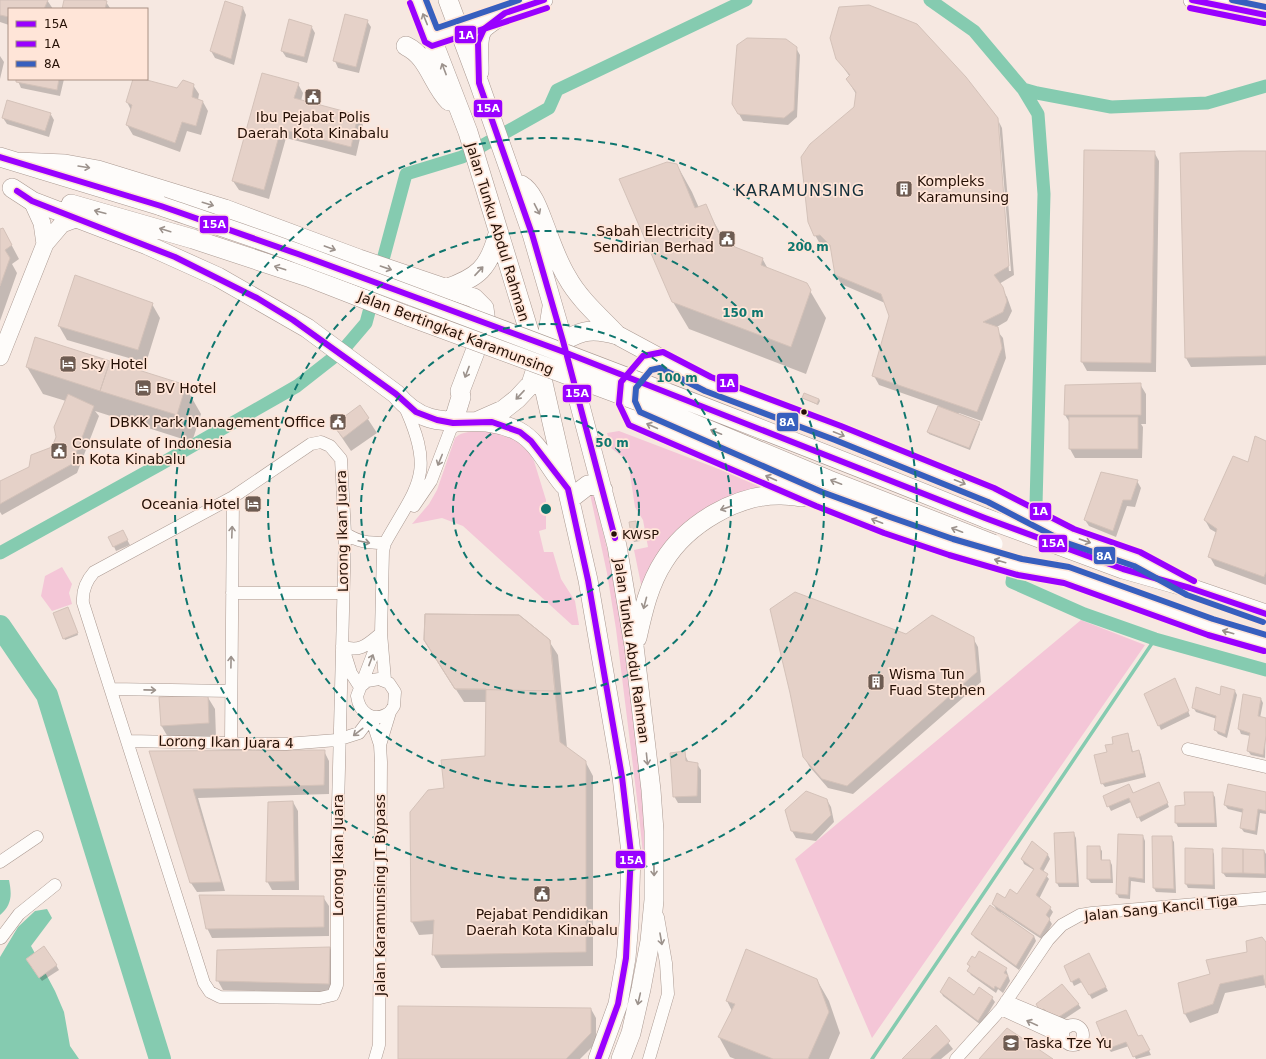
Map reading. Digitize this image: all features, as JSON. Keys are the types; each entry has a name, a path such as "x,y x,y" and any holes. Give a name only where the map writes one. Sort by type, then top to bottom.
{"main road":[{"name":"Jalan Tunku Abdul Rahman","path":"417,0 468,132 538,361 588,580 622,777 632,853 626,958 618,1004 601,1050"},
{"name":"Jalan Tunku Abdul Rahman","path":"448,0 532,234 563,341 617,546 634,646 654,831 654,900 650,941 641,989 631,1033 621,1059"},
{"path":"479,83 478,42 480,35 484,29 505,13"},
{"path":"406,46 415,50 423,58 446,98 460,111"},
{"path":"8,159 65,164 98,170 225,209 412,278 474,298 484,308 486,323 460,391 461,397 453,423"},
{"name":"Jalan Bertingkat Karamunsing","path":"8,159 162,206 298,254 564,352 882,476 985,518 1123,570 1190,588"},
{"path":"513,180 526,188 533,200 567,279 591,308 617,335"},
{"path":"6,186 32,201 146,245 218,276 307,328 373,379 396,394 403,402 416,412 427,417 453,423 492,422 508,426 520,432 531,441 569,494 588,485 596,486 603,490"},
{"name":"Jalan Bertingkat Karamunsing","path":"6,186 137,222 308,277 560,373 649,405 829,480 993,544 1066,575"},
{"path":"445,289 463,283 477,275 492,254 498,234"},
{"path":"477,422 503,410 517,399 531,384 548,332 552,304"},
{"path":"538,361 563,341 585,330 606,332 617,335 708,384 838,433 991,495 1071,536 1137,559 1190,588 1266,614"},
{"path":"661,360 647,363 628,385 627,402 634,418 819,499 951,547 1020,567 1066,575 1211,627 1266,643"},
{"path":"427,417 448,406 455,393 460,391"},
{"path":"634,646 646,598 664,561 681,539 715,512 758,497 781,495 819,499"}],"street":[{"path":"432,38 544,0"},
{"path":"1192,0 1266,15"},
{"path":"32,201 42,223 45,244"},
{"path":"0,357 45,244 62,224 78,218"},
{"name":"Jalan Karamunsing JT Bypass","path":"379,1045 380,745 390,712 396,699 392,686 385,680 381,633 383,551 386,540 414,493 421,468 422,458 416,434 403,402"},
{"path":"344,533 354,540 370,543 386,540 425,491 431,481 453,423"},
{"name":"Lorong Ikan Juara","path":"311,444 325,444 341,459 344,533 337,846 338,985 333,995 320,998 220,997 215,995 207,988 83,603 83,595 89,578 98,570 233,497 311,444"},
{"path":"231,743 233,497"},
{"path":"232,593 343,593"},
{"path":"342,646 351,650 359,648 367,645 381,633"},
{"name":"Jalan Karamunsing JT Bypass","path":"380,745 371,717 363,712 358,705 357,696 381,633"},
{"path":"342,646 351,673 360,687 373,679 385,680"},
{"path":"111,689 231,691"},
{"path":"371,717 383,717 390,712"},
{"name":"Lorong Ikan Juara 4","path":"128,741 286,744 324,741 340,739 359,733 371,717"},
{"path":"1188,749 1266,767"},
{"path":"0,862 37,837"},
{"path":"1,938 19,914 55,885"},
{"name":"Jalan Sang Kancil Tiga","path":"956,1059 1003,1005 1048,940 1062,925 1080,916 1266,898"},
{"path":"649,1059 668,994 666,963 654,900"},
{"path":"1003,1005 1066,1032"},
{"path":"375,1059 379,1045"},
{"path":"379,1045 383,1059"},
{"path":"588,1059 601,1050"}],"shaded area":[{"path":"481,431 502,432 525,446 534,461 546,500 546,529 539,531 544,552 553,552 561,579 575,601 579,625 572,625 463,526 442,518 412,524 429,504 437,490 455,438 464,433"},
{"path":"619,431 771,489 716,508 642,589 634,550 648,547 643,520 635,507 628,461 611,448 607,433"},
{"path":"593,493 613,572 622,628 645,814 647,894 639,815 616,629 607,573 590,494"},
{"path":"62,567 72,584 69,593 72,604 52,611 41,596 45,576"},
{"path":"1081,620 1145,645 872,1038 795,859"},
{"path":"0,880 9,880 11,895 7,907 0,915"},
{"path":"47,909 52,918 31,946 55,991 64,1012 70,1046 79,1059 0,1059 0,957 18,927 35,911"}],"building":[{"path":"0,0 48,0 44,8 8,8 8,17 0,15"},
{"path":"64,0 107,1 105,8 62,8"},
{"path":"225,1 243,7 231,59 210,51"},
{"name":"Kompleks Karamunsing","path":"869,5 917,24 966,77 998,118 1009,266 994,275 1003,287 1007,301 1003,312 983,322 998,327 1002,348 977,412 872,376 889,316 881,294 835,275 830,245 820,235 814,236 808,222 801,157 810,144 854,107 856,92 846,79 850,75 836,59 830,38 839,7"},
{"path":"345,14 368,20 356,67 333,61"},
{"path":"289,19 312,26 304,57 281,51"},
{"path":"747,38 786,39 797,47 794,110 784,118 738,114 732,104 737,45"},
{"path":"262,73 299,83 294,98 358,115 351,147 281,129 264,190 232,181"},
{"path":"16,80 59,80 57,90 16,82"},
{"path":"133,80 147,80 177,88 183,80 194,84 192,97 203,101 196,126 182,122 175,143 126,125 132,105 126,102"},
{"path":"7,100 51,113 45,131 2,118"},
{"path":"1084,150 1155,151 1151,363 1081,362"},
{"path":"1266,151 1266,356 1185,358 1180,153"},
{"path":"667,162 677,164 695,208 706,204 718,232 735,247 763,258 761,265 807,283 811,290 791,347 672,302 619,179"},
{"path":"3,228 12,245 5,250 10,258 0,286 0,229"},
{"path":"75,275 153,303 138,350 58,326"},
{"name":"Sky Hotel","path":"35,337 110,361 100,391 26,367"},
{"name":"BV Hotel","path":"110,361 186,385 177,415 100,391"},
{"path":"1141,383 1141,415 1064,415 1065,385"},
{"path":"804,393 819,399 817,404 802,398"},
{"name":"Consulate of Indonesia in Kota Kinabalu","path":"68,394 94,406 72,464 0,504 0,481 29,467 31,455 52,447 56,437 54,427"},
{"path":"360,405 369,418 343,438 333,425"},
{"path":"938,406 980,422 969,448 927,432"},
{"path":"1069,417 1138,417 1138,449 1069,449"},
{"path":"1255,436 1266,441 1266,572 1264,577 1208,557 1217,529 1204,520 1233,456 1248,462"},
{"path":"1101,472 1138,480 1131,500 1123,500 1113,531 1084,520"},
{"path":"636,521 639,539 632,540 629,522"},
{"path":"123,530 128,540 113,547 108,537"},
{"name":"Wisma Tun Fuad Stephen","path":"795,592 906,634 932,615 974,637 977,672 847,786 822,779 803,757 790,693 770,609"},
{"path":"68,607 78,633 63,639 53,613"},
{"path":"425,614 519,615 550,640 560,742 586,761 586,952 432,955 434,920 411,922 410,812 428,790 444,788 441,760 485,756 486,689 455,689 424,640"},
{"path":"425,614 519,615 550,640 555,691 455,689 424,640"},
{"path":"1175,678 1189,711 1158,726 1144,694"},
{"path":"1221,686 1235,690 1225,734 1214,730 1216,716 1192,708 1196,687 1220,695"},
{"path":"1243,694 1261,698 1258,716 1266,718 1266,736 1263,755 1247,751 1250,733 1238,729"},
{"path":"208,695 209,723 161,726 159,697"},
{"path":"1128,733 1132,752 1139,750 1144,773 1101,784 1094,755 1107,752 1105,745 1113,744 1112,737"},
{"path":"325,750 324,785 193,789 221,882 190,883 149,751"},
{"path":"685,751 686,761 698,763 697,796 673,797 670,753"},
{"path":"1159,782 1168,803 1137,818 1129,798 1107,807 1103,796 1129,784 1133,793"},
{"path":"1228,784 1266,792 1266,811 1258,809 1255,831 1240,828 1243,809 1224,805"},
{"path":"806,791 827,799 831,815 812,834 791,831 785,810"},
{"path":"1184,792 1213,792 1215,823 1175,823 1175,806 1185,805"},
{"path":"293,801 295,881 266,882 268,802"},
{"path":"1074,832 1077,883 1056,883 1054,833"},
{"path":"1118,834 1143,835 1143,879 1129,877 1128,895 1116,894"},
{"path":"1152,836 1172,836 1174,889 1153,888"},
{"path":"1032,841 1048,854 1040,869 1048,874 1036,895 1051,907 1046,915 1050,919 1040,936 992,904 997,893 1005,898 1010,889 1017,894 1034,869 1021,859"},
{"path":"1087,846 1100,846 1101,860 1110,860 1111,879 1087,879"},
{"path":"1185,848 1213,849 1213,885 1185,884"},
{"path":"1222,848 1243,849 1243,873 1222,873"},
{"path":"1243,849 1264,850 1265,874 1243,873"},
{"path":"199,895 324,896 324,927 206,929"},
{"path":"990,905 1034,936 1016,966 971,934"},
{"path":"1262,937 1266,942 1266,988 1263,975 1220,984 1213,1004 1184,1014 1178,983 1210,974 1206,960 1247,952 1246,941"},
{"path":"44,946 57,965 39,978 26,959"},
{"path":"330,947 329,984 216,981 217,950"},
{"path":"746,949 817,979 829,1012 808,1059 773,1059 718,1037 735,1004 726,1001"},
{"path":"979,951 1007,968 1004,973 1008,975 1000,989 995,986 994,989 967,971 970,966 967,964 972,956 975,958"},
{"path":"1089,953 1106,987 1089,995 1079,978 1071,982 1064,966"},
{"path":"949,977 974,995 979,987 993,997 978,1021 940,992"},
{"path":"1062,984 1079,1004 1054,1020 1044,1009 1040,1011 1036,1004"},
{"path":"398,1006 591,1008 591,1033 566,1059 398,1059"},
{"path":"1126,1010 1138,1036 1142,1035 1150,1050 1133,1057 1126,1042 1107,1049 1096,1022"},
{"path":"936,1025 950,1041 930,1059 902,1059"},
{"name":"Taska Tze Yu","path":"1007,1028 1053,1059 979,1059"}],"waterway":[{"path":"0,553 159,465 297,386 343,350 366,323 406,174 462,157 549,108 557,90 746,0"},
{"path":"930,0 974,31 1023,89 1038,114 1044,194 1036,505"},
{"path":"1023,89 1111,107 1207,103 1266,86"},
{"path":"1013,576 1012,582 1084,614 1155,639 1266,670"},
{"path":"0,626 47,695 160,1059"},
{"path":"872,1059 1155,639"}],"transit line":[{"name":"8A","path":"426,0 437,28 519,0"},
{"name":"15A","path":"544,0 505,13 484,29 478,42 479,83 532,234 563,341 615,538"},
{"name":"15A","path":"1192,0 1266,15"},
{"name":"8A","path":"1232,0 1266,7"},
{"name":"1A","path":"410,3 425,42 432,46 547,8"},
{"name":"1A","path":"1190,8 1264,23"},
{"name":"15A","path":"0,157 161,206 298,254 564,352 985,518 1123,569 1190,588 1266,614"},
{"name":"15A","path":"17,191 32,201 175,257 257,298 293,320 396,394 416,412 437,420 453,423 492,422 520,432 531,441 568,489 588,580 622,777 631,853 626,958 618,1004 598,1059"},
{"name":"1A","path":"1194,581 1140,552 1074,529 994,488 841,426 711,377 663,352 643,356 621,382 619,404 629,425 816,506 884,533 949,555 1018,575 1064,583 1208,635 1264,651"},
{"name":"8A","path":"1263,622 1187,595 1134,566 1067,543 988,502 835,440 705,391 660,368 651,370 636,388 635,401 640,412 822,492 953,539 1022,559 1069,567 1213,619 1266,635"}],"place":[{"name":"Ibu Pejabat Polis Daerah Kota Kinabalu","path":"313,97"},
{"name":"Kompleks Karamunsing","path":"904,189"},
{"name":"Sabah Electricity Sendirian Berhad","path":"727,239"},
{"name":"Sky Hotel","path":"68,364"},
{"name":"BV Hotel","path":"143,388"},
{"name":"DBKK Park Management Office","path":"338,422"},
{"name":"Consulate of Indonesia in Kota Kinabalu","path":"59,451"},
{"name":"Oceania Hotel","path":"253,504"},
{"name":"KWSP","path":"614,534"},
{"name":"Wisma Tun Fuad Stephen","path":"876,682"},
{"name":"Pejabat Pendidikan Daerah Kota Kinabalu","path":"542,894"},
{"name":"Taska Tze Yu","path":"1011,1043"}],"district":[{"name":"KARAMUNSING","path":"800,190"}]}
